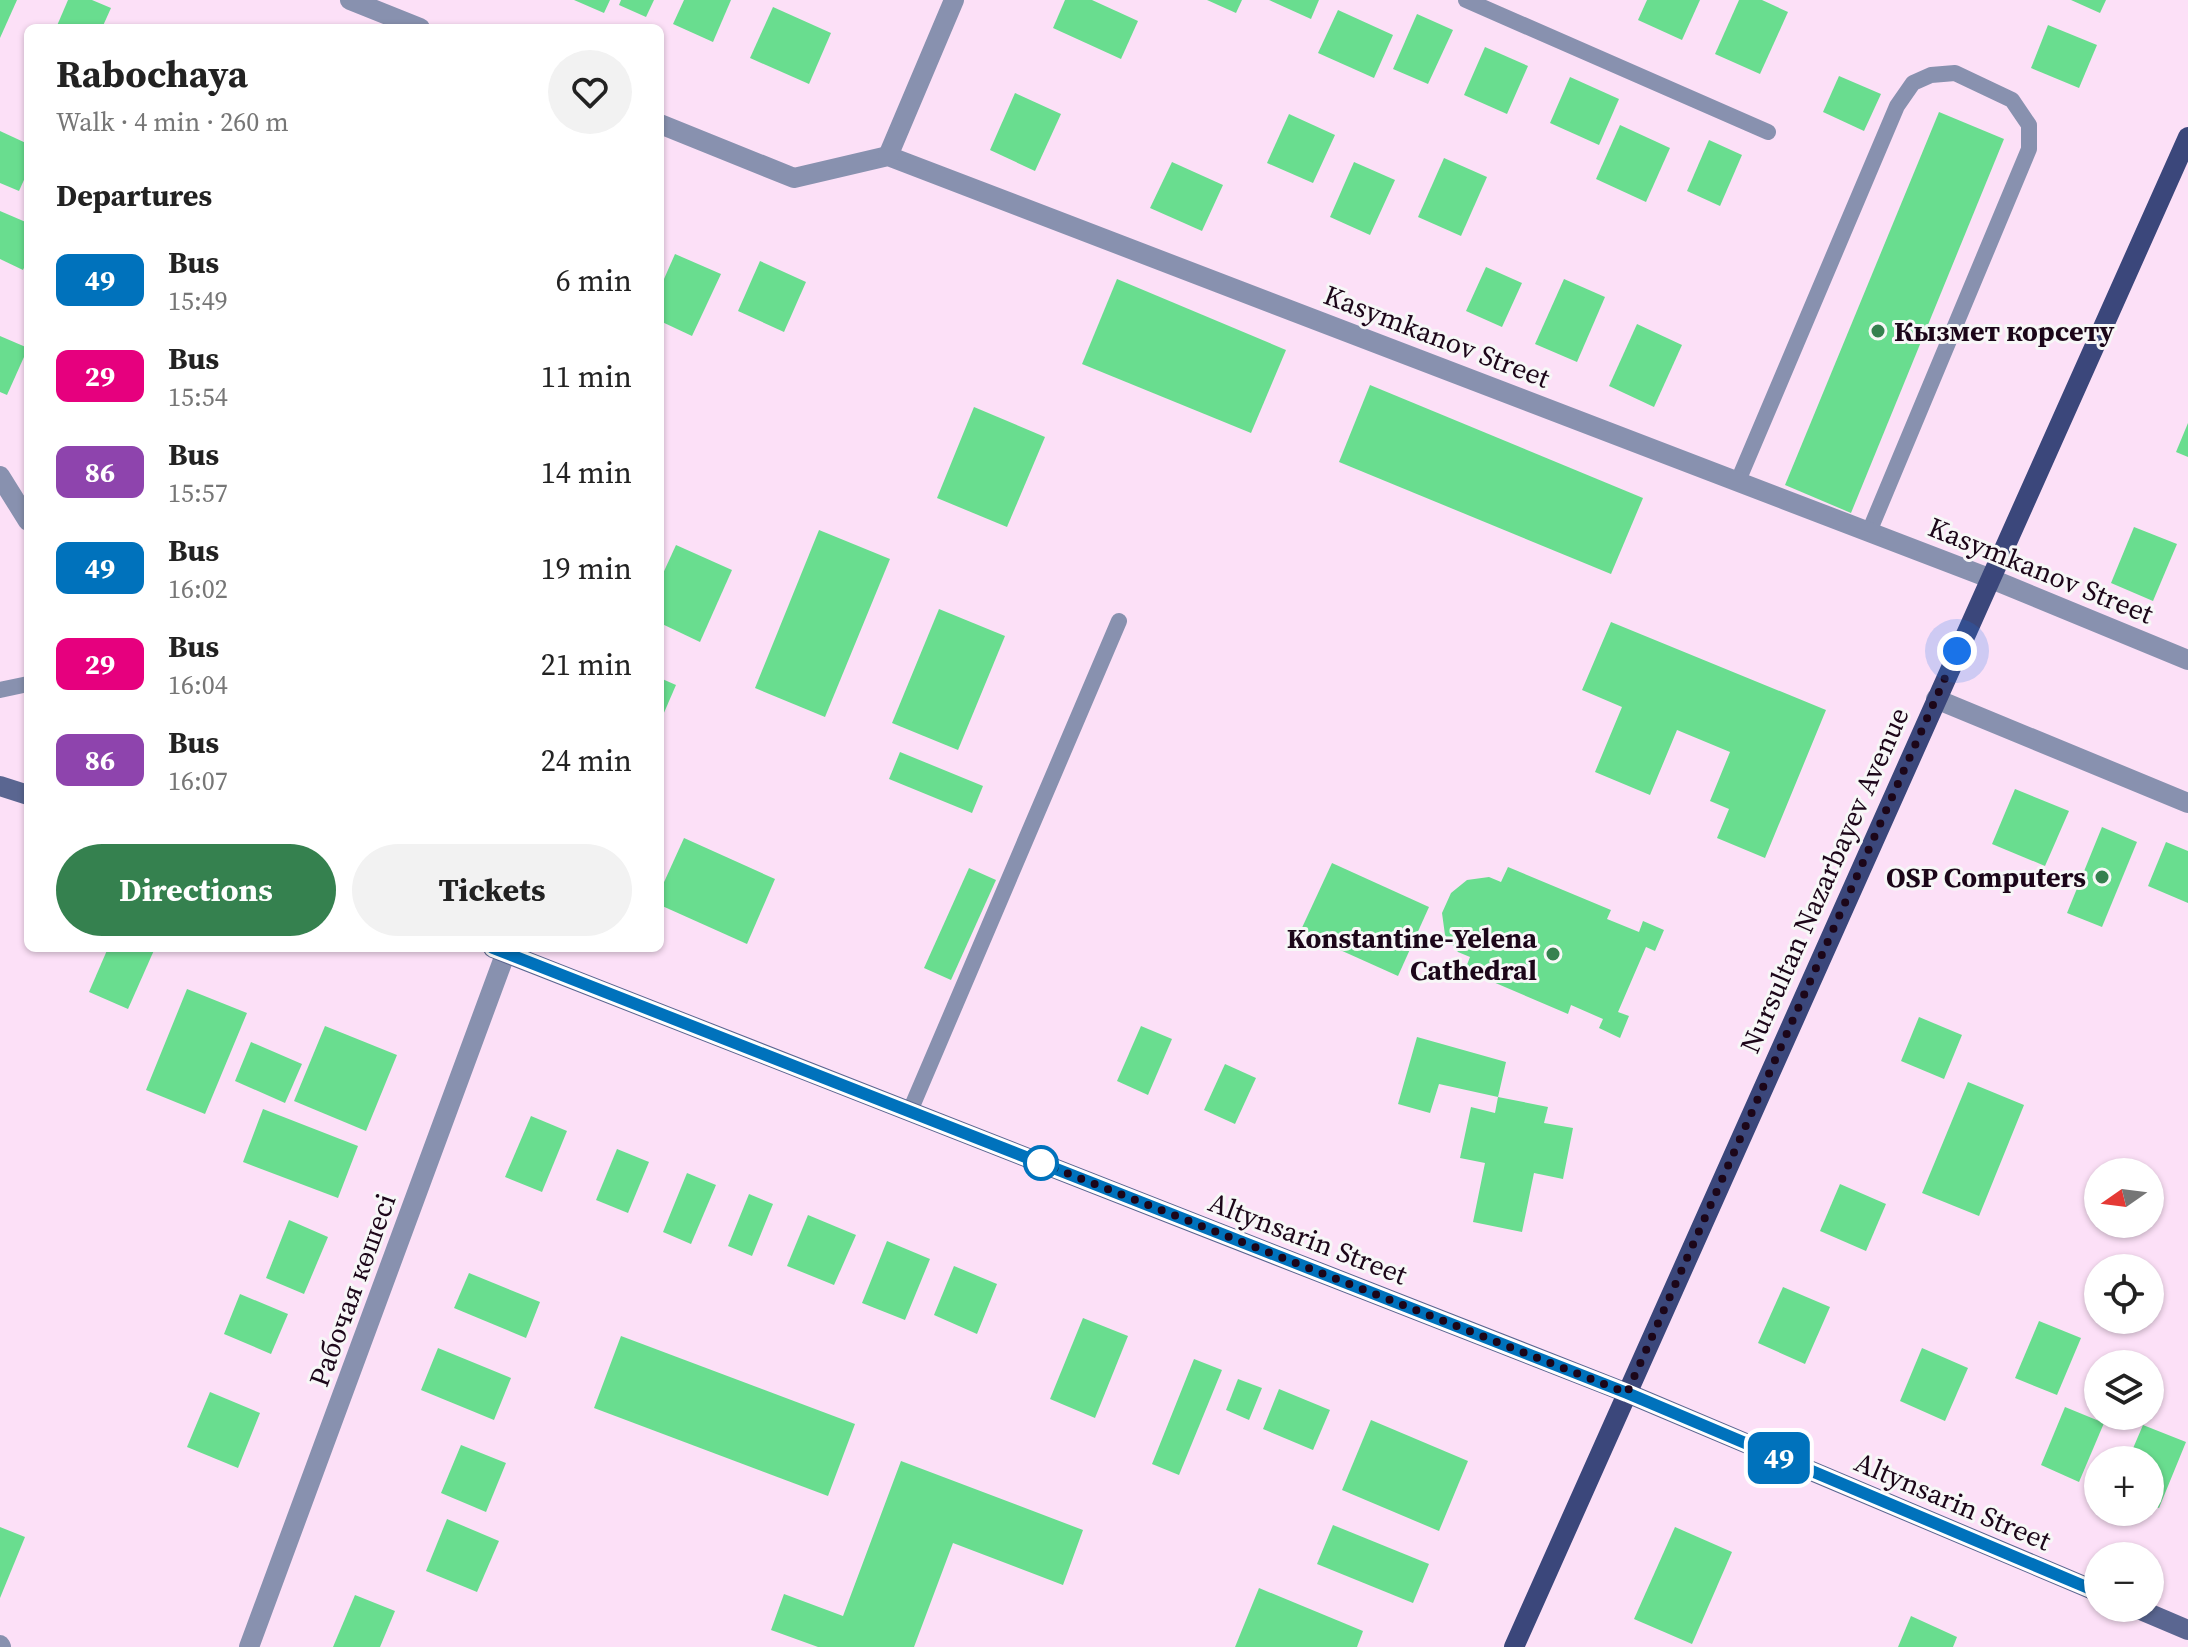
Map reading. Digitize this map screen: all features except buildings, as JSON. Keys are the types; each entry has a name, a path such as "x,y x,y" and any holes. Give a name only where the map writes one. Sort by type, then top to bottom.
{"main road":[{"name":"Nursultan Nazarbayev Avenue","path":"1514,1647 2188,137"}],"street":[{"path":"350,0 410,24"},
{"path":"664,126 794,178 888,156 954,0"},
{"name":"Kasymkanov Street","path":"888,156 1989,578 2188,660"},
{"path":"0,476 24,515"},
{"path":"1936,699 2188,803"},
{"path":"0,786 24,794"},
{"name":"Рабочая көшесі","path":"249,1647 499,952"},
{"name":"Altynsarin Street","path":"505,952 1627,1393 2084,1586"},
{"path":"2164,1620 2188,1630"}],"lane":[{"path":"1466,0 1768,132"},
{"path":"1738,481 1897,106 1913,83 1931,75 1955,73 2012,100 2029,125 2029,149 1869,532"},
{"path":"910,1111 1119,621"},
{"path":"0,690 24,685"}],"bus line":[{"name":"49","path":"504,952 1627,1393 2084,1586"}],"place":[{"name":"Кызмет корсету","path":"1878,331"},
{"name":"OSP Computers","path":"2102,877"},
{"name":"Konstantine-Yelena Cathedral","path":"1553,954"}],"route":[{"path":"1041,1163 1627,1393 1957,651"}]}
